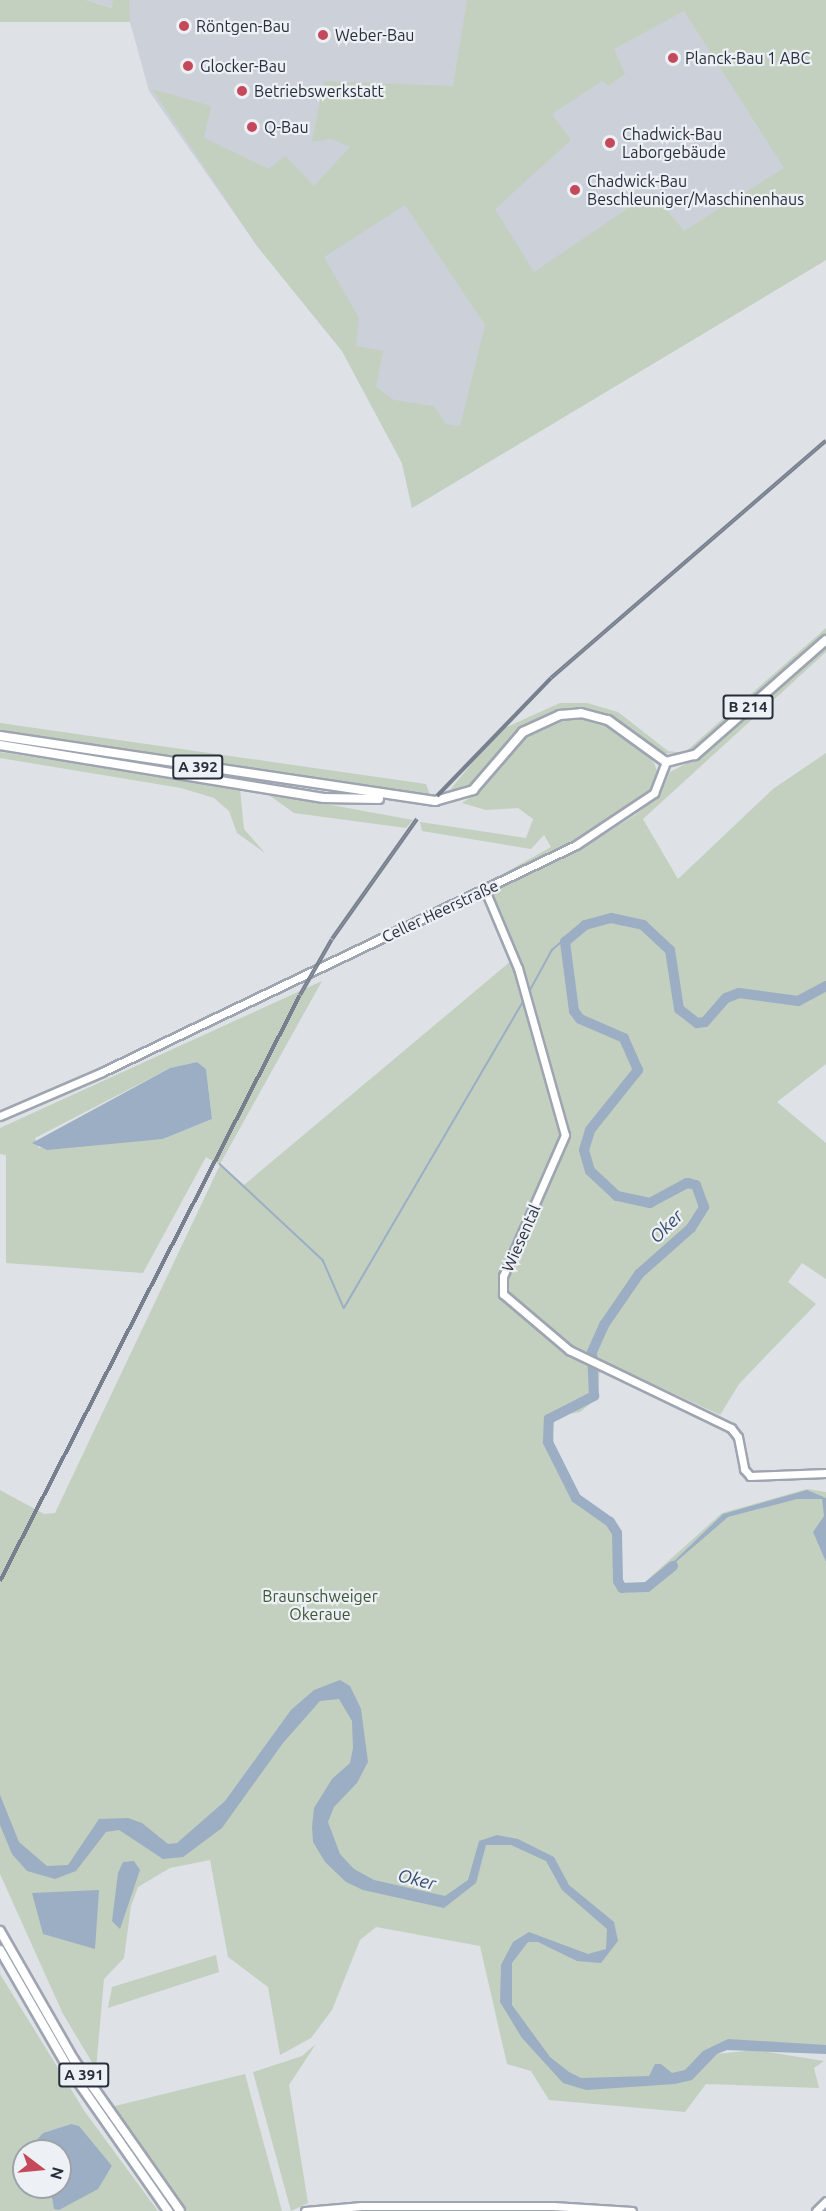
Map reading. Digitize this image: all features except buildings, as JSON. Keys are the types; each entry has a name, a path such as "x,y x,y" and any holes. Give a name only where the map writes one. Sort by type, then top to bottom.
{"highway":[{"path":"397,798 435,801 462,796 483,781 523,732 567,714 608,720 666,762"},
{"name":"A 392","path":"0,736 397,798"},
{"name":"A 392","path":"0,745 332,799 397,798"},
{"name":"A 391","path":"0,1931 74,2060 180,2211"},
{"name":"A 391","path":"0,1950 67,2066 168,2211"}],"main road":[{"name":"B 214","path":"666,762 695,756 826,640"}],"street":[{"name":"Celler Heerstraße","path":"0,1116 576,845 634,809 659,787 666,762"},
{"name":"Wiesental","path":"484,890 518,968 565,1135 501,1289 508,1299 580,1356 731,1428 738,1437 744,1469 759,1478 826,1473"},
{"path":"816,2211 826,2200"},
{"path":"305,2211 352,2206 560,2206 632,2211"}],"shaded area":[{"path":"86,0 826,0 826,260 412,508 402,463 342,351 257,246 149,91 130,22 113,8"}],"green space":[{"path":"0,0 86,0 112,8 113,0 129,0 130,22 0,22"},
{"path":"467,0 826,0 826,260 412,508 402,463 342,351 257,246 152,89 211,106 204,138 269,169 285,156 314,186 350,147 332,139 312,142 324,81 453,86","holes":["684,11 784,168 684,231 652,192 534,272 495,209 571,140 552,114 602,81 608,86 625,74 614,49","405,205 485,325 460,426 446,424 434,406 394,400 376,387 383,351 356,346 359,318 324,257"]},
{"path":"826,628 826,635 689,754 659,753 606,716 559,710 523,728 477,783 446,795 498,731 560,703 587,703 618,712 668,751 684,753"},
{"name":"Braunschweiger Okeraue","path":"826,647 826,652 643,819 678,879 773,789 826,753 826,1064 777,1102 826,1143 826,1279 802,1263 788,1282 816,1304 739,1384 720,1415 601,1360 597,1398 580,1412 557,1416 552,1422 555,1455 577,1496 612,1520 621,1537 617,1559 623,1586 637,1589 722,1513 807,1489 826,1492 826,2050 737,2045 717,2054 755,2050 824,2061 814,2068 819,2088 706,2084 685,2112 549,2100 531,2071 507,2064 480,1946 376,1927 360,1940 332,2010 311,2038 280,2055 268,1987 228,1957 210,1860 170,1868 138,1887 131,1906 124,1958 104,1979 96,2069 63,2014 0,1874 0,1490 44,1514 55,1513 220,1165 206,1157 143,1273 6,1263 6,1155 0,1154 0,1128 322,981 220,1164 244,1185 517,956 492,891 582,848 635,815 658,797 670,772 701,756 777,685","holes":["197,1062 206,1069 212,1119 163,1139 39,1148 35,1138 170,1068"]},
{"path":"592,718 632,740 654,763 659,776 654,789 594,831 476,889 551,847 544,835 531,849 422,831 420,822 526,838 533,819 518,808 486,810 462,803 481,790 532,729 558,719"},
{"path":"0,723 426,784 430,795 0,731"},
{"path":"0,752 240,789 244,829 265,853 237,833 229,811 214,798 181,788 0,758"},
{"path":"266,793 413,820 406,828 294,813"},
{"path":"216,1955 219,1972 108,2008 112,1987"},
{"path":"0,1974 85,2112 158,2211 0,2211"},
{"path":"316,2044 289,2085 308,2203 291,2211 253,2072 302,2056"},
{"path":"245,2074 282,2211 187,2211 111,2107"}],"water":[{"path":"197,1062 206,1069 212,1119 163,1139 47,1150 32,1143 170,1068"},
{"path":"807,1490 826,1498 826,1562 813,1532 824,1516 822,1499 797,1499 728,1517 647,1587 723,1514"},
{"path":"340,1680 350,1686 361,1709 368,1762 357,1783 334,1807 328,1822 340,1854 354,1869 374,1880 445,1896 468,1880 479,1841 497,1835 518,1839 554,1857 569,1885 614,1922 618,1941 601,1963 577,1961 538,1942 528,1942 512,1963 512,2005 550,2057 569,2072 581,2078 649,2076 655,2064 661,2064 672,2073 685,2070 703,2051 728,2039 826,2045 826,2054 727,2050 717,2054 692,2080 675,2084 586,2090 563,2083 522,2038 500,2002 501,1965 513,1942 529,1932 588,1954 606,1949 607,1929 562,1890 546,1861 511,1845 486,1845 476,1883 444,1908 363,1890 346,1882 325,1862 313,1842 312,1827 314,1808 332,1779 350,1763 353,1748 352,1721 339,1699 320,1701 283,1743 222,1828 183,1857 163,1859 119,1830 106,1832 76,1871 55,1879 27,1871 12,1854 0,1825 0,1795 19,1842 47,1866 68,1865 99,1819 128,1818 142,1823 168,1844 177,1843 225,1801 291,1710 314,1690"},
{"path":"134,1861 140,1870 120,1929 112,1921 118,1873 123,1862"},
{"path":"99,1890 95,1949 43,1934 32,1893"},
{"path":"71,2124 79,2126 112,2166 98,2189 59,2210 54,2209 52,2199 72,2199 72,2139 38,2139 43,2133"}],"waterway":[{"name":"Oker","path":"673,1566 647,1587 622,1588 618,1581 617,1533 610,1522 576,1498 548,1442 549,1419 594,1396 592,1352 604,1325 639,1274 691,1228 704,1207 696,1185 687,1183 650,1203 617,1196 590,1171 584,1150 590,1130 638,1070 624,1038 580,1019 574,1011 565,942 585,925 611,918 643,925 670,950 679,1009 697,1023 705,1022 726,998 739,993 798,1001 826,986"},
{"path":"529,992 552,950 569,935"},
{"path":"220,1164 323,1260 344,1308 523,1002"}],"railway":[{"path":"437,796 551,678 826,441"},
{"path":"0,1581 300,995 332,939 417,819"}],"place":[{"name":"Röntgen-Bau","path":"184,26"},
{"name":"Weber-Bau","path":"323,35"},
{"name":"Planck-Bau 1 ABC","path":"673,58"},
{"name":"Glocker-Bau","path":"188,66"},
{"name":"Betriebswerkstatt","path":"242,91"},
{"name":"Q-Bau","path":"252,127"},
{"name":"Chadwick-Bau Laborgebäude","path":"610,143"},
{"name":"Chadwick-Bau Beschleuniger/Maschinenhaus","path":"575,190"}]}
